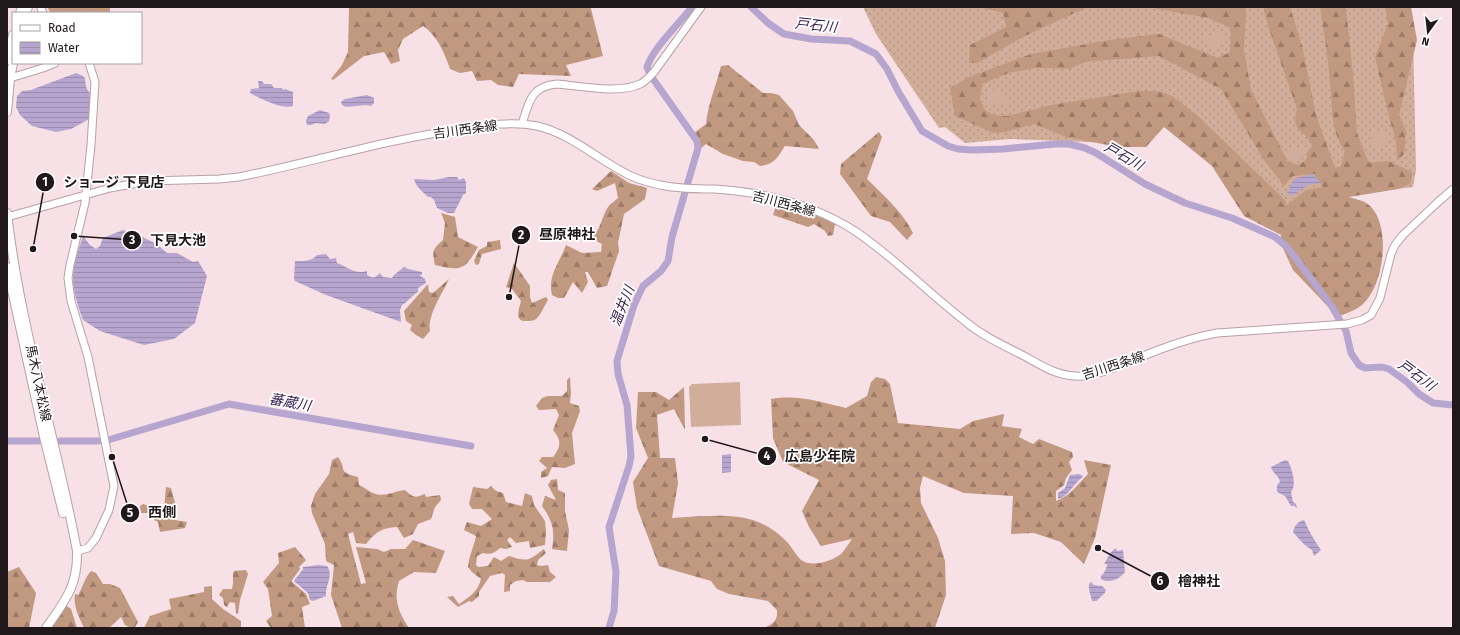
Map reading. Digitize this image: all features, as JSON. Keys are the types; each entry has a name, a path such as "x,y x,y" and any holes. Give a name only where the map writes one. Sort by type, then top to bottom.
{"main road":[{"path":"522,124 527,106 534,93 548,84 620,89 629,88 640,84 654,72 701,7"},
{"path":"7,60 12,40"},
{"path":"7,112 8,79 13,64"},
{"path":"8,79 52,64"},
{"path":"77,551 88,548 96,538 109,510 114,486 88,357 71,301 68,278 85,203 92,145 95,82 89,64"},
{"name":"吉川西条線","path":"7,217 86,194 149,181 219,180 441,132 482,126 522,124 537,126 553,131 580,145 621,171 648,183 683,188 756,193 789,201 821,212 867,239 967,323 985,336 1047,369 1062,375 1076,377 1087,376 1120,365 1177,342 1198,336 1217,333 1336,326 1362,320 1371,315 1380,298 1391,254 1395,245 1403,235 1453,189"},
{"name":"馬木八本松線","path":"7,213 22,308 77,551 77,566 71,590 65,602 46,628"},
{"name":"馬木八本松線","path":"7,267 57,489 71,541 77,551"}],"shaded area":[{"path":"863,7 1403,7 1413,36 1416,170 1413,187 1358,194 1286,206 1168,122 1141,144 1010,139 965,143 945,127 939,128 876,34"},
{"path":"1220,33 1226,37 1226,40 1220,47 1213,46 1203,39 1204,36"},
{"path":"992,89 1005,95 1008,101 1006,103 991,105 987,97"},
{"path":"1377,130 1386,135 1387,145 1379,148 1370,137 1372,131"},
{"path":"1300,147 1305,150 1306,154 1304,157 1293,161 1287,157 1286,154 1288,150"},
{"path":"740,382 741,425 691,427 689,387 692,384"}],"green space":[{"path":"47,7 110,7 110,12 50,12"},
{"path":"349,7 592,7 591,9 603,56 566,65 571,76 519,74 513,87 498,85 491,80 477,81 472,71 460,73 450,69 443,51 432,34 423,26 403,39 398,50 400,61 391,64 384,52 364,56 333,80 331,79 342,65 348,52"},
{"path":"979,7 1088,7 1025,36 977,63 969,63 970,45 1006,27 1003,13"},
{"path":"1147,7 1246,7 1244,50 1251,90 1288,162 1298,165 1306,160 1308,151 1312,146 1306,136 1297,127 1295,117 1297,109 1268,26 1263,7 1290,7 1302,45 1316,115 1335,168 1341,166 1345,151 1340,143 1334,127 1328,64 1320,7 1346,7 1357,133 1369,163 1389,161 1413,173 1410,184 1398,189 1349,197 1364,202 1371,207 1377,216 1383,242 1380,270 1376,284 1363,304 1355,310 1338,317 1293,270 1280,242 1281,235 1244,216 1212,166 1164,127 1146,147 1118,147 1066,137 1035,124 1005,132 993,133 955,116 950,88 969,77 1031,54 1109,40 1159,34 1218,58 1230,52 1231,28 1208,18","holes":["1159,56 1221,89 1264,160 1284,186 1293,176 1315,174 1323,187 1306,190 1286,206 1286,201 1196,114 1172,96 1158,91 1139,91 1051,105 1007,116 993,115 985,110 980,100 982,84 1009,73 1035,68 1070,69 1084,62"]},
{"path":"1385,7 1411,7 1417,40 1399,115 1406,131 1404,154 1397,161 1396,141 1375,57 1388,24"},
{"path":"728,65 763,93 779,95 793,111 799,125 814,140 819,149 785,146 778,157 772,162 760,166 754,162 743,161 723,154 706,144 700,149 699,142 694,133 706,124 710,102 721,66"},
{"path":"879,132 882,137 867,179 892,204 909,225 913,233 907,240 890,222 871,216 840,174 841,164"},
{"path":"611,171 629,183 647,188 645,199 624,214 618,243 619,251 607,286 597,288 588,272 585,272 588,282 582,293 573,282 564,298 558,298 552,295 551,282 566,245 582,253 601,252 602,244 593,239 593,236 598,230 608,207 618,198 615,183 597,191 592,189"},
{"path":"776,205 784,205 799,209 835,224 833,235 828,236 825,231 814,224 808,227 773,215"},
{"path":"441,213 455,217 458,237 478,247 469,261 461,267 451,268 435,265 433,257 434,251 443,240 445,223"},
{"path":"500,240 501,249 482,254 479,264 476,265 474,261 479,250 487,246 487,242"},
{"path":"514,263 530,286 530,297 532,303 546,297 548,300 539,315 534,320 522,321 520,319 518,314 521,301 512,289 506,287"},
{"path":"449,279 433,312 430,331 423,339 410,330 412,325 406,321 404,311 428,284 429,292 433,293"},
{"path":"570,377 570,403 579,406 580,411 572,433 575,464 565,468 552,467 548,476 541,478 541,472 547,468 539,461 542,457 553,457 559,447 558,437 553,430 559,415 556,409 539,410 536,406 542,398 548,396 562,396 567,391 567,380"},
{"path":"876,377 885,379 890,384 898,423 960,429 973,421 1004,414 1002,426 1022,429 1019,437 1033,444 1039,439 1072,452 1073,457 1069,462 1072,470 1066,478 1064,485 1056,491 1056,501 1070,493 1088,474 1084,460 1111,465 1095,538 1084,564 1061,542 1034,533 1011,534 1013,496 964,493 923,476 920,488 921,503 938,538 945,561 946,595 935,628 764,628 772,623 777,617 777,610 768,601 729,594 717,589 711,581 659,566 637,508 633,482 648,458 636,428 638,392 656,392 669,400 684,387 685,430 674,409 657,415 660,458 675,458 678,483 672,518 727,516 748,519 762,524 778,533 801,560 811,563 822,563 841,554 852,539 821,546 809,527 802,511 819,480 783,462 773,438 771,399 790,397 800,398 846,408 867,396 871,382"},
{"path":"338,457 345,472 358,477 359,485 373,493 385,495 405,490 410,495 414,496 425,494 426,497 440,495 441,500 435,507 431,519 418,524 413,534 404,538 397,527 379,531 366,544 356,543 353,532 348,534 361,584 366,583 356,547 377,549 384,552 391,549 405,549 413,540 445,551 436,573 414,572 399,581 397,588 398,606 402,617 409,628 342,628 331,595 334,565 326,561 325,544 312,513 311,506 315,494 329,474 332,460"},
{"path":"557,479 558,490 565,493 565,511 569,530 567,551 552,549 552,526 549,517 542,506 545,496 556,500 548,485 551,480"},
{"path":"491,486 496,491 503,493 506,502 522,506 525,493 532,496 534,505 545,521 545,545 530,548 529,541 516,543 510,537 507,540 512,547 506,549 500,548 492,553 483,553 477,556 476,565 478,567 488,566 494,557 501,561 509,556 524,560 531,558 544,549 546,553 538,560 537,565 548,565 550,572 556,577 550,582 527,582 523,580 516,581 510,585 510,591 504,592 505,575 502,573 490,576 479,592 479,596 472,602 469,601 458,607 447,597 453,596 459,604 475,591 480,584 481,579 468,567 476,536 464,530 467,522 481,526 492,519 482,509 472,509 469,504 473,487 487,489"},
{"path":"166,487 171,488 177,510 175,520 187,522 185,528 160,532 158,522 154,520 152,513 141,513 140,506 143,504 156,508 164,508"},
{"path":"295,547 306,560 299,567 300,569 292,580 292,582 306,594 310,604 302,607 305,628 271,628 266,621 272,616 268,589 263,582 279,563 278,553"},
{"path":"19,567 36,593 29,628 7,628 7,572"},
{"path":"246,570 248,574 240,600 238,614 236,613 235,603 230,602 227,607 224,605 223,598 219,595 223,589 232,589 234,571"},
{"path":"91,571 96,573 103,584 110,584 120,588 138,622 135,627 131,628 125,625 121,617 109,628 84,628 78,616 75,594 78,595"},
{"path":"212,586 212,599 223,609 241,621 241,628 144,628 150,616 171,609 169,599 204,592 204,587"},
{"path":"65,605 71,609 77,628 49,628"}],"water":[{"path":"76,73 85,78 87,89 92,95 89,119 71,129 56,132 32,126 20,115 16,107 17,96 22,91 31,90"},
{"path":"258,81 262,81 264,84 271,84 274,88 282,88 283,90 285,89 293,92 293,106 289,107 277,105 250,93 251,89 259,88"},
{"path":"367,95 374,98 374,103 371,106 346,107 342,105 341,102 345,99"},
{"path":"320,110 329,113 329,121 325,124 316,123 307,125 306,120 308,116"},
{"path":"1313,174 1321,183 1308,185 1292,196 1287,193 1294,179"},
{"path":"457,177 459,180 464,178 466,182 466,193 463,195 454,213 448,213 437,208 434,200 431,197 428,197 420,189 414,179 434,180"},
{"path":"123,230 146,239 167,253 177,253 193,262 198,261 207,276 195,323 174,339 144,345 100,331 83,320 75,294 73,273 83,236 90,245 96,249 100,246 103,238"},
{"path":"326,254 330,259 336,258 337,263 352,270 359,272 367,271 367,275 371,277 375,277 380,273 383,277 392,278 404,267 422,272 422,275 419,275 425,279 426,283 418,288 418,292 402,305 400,310 401,322 326,295 295,281 295,261 307,261 317,255"},
{"path":"731,454 731,472 722,473 722,455"},
{"path":"1285,460 1288,461 1292,472 1294,485 1291,492 1293,502 1296,504 1297,508 1291,506 1285,496 1277,492 1277,485 1280,482 1271,467"},
{"path":"1070,475 1082,475 1083,477 1066,495 1058,499 1058,493 1065,488"},
{"path":"1304,520 1321,550 1314,556 1312,550 1293,532 1297,524"},
{"path":"1116,548 1117,551 1123,550 1125,572 1120,577 1111,581 1101,579 1101,576 1107,566 1107,564 1104,564"},
{"path":"318,565 327,566 330,573 326,596 313,601 310,600 308,593 294,581 303,570 303,567"},
{"path":"1091,582 1094,585 1102,586 1106,590 1097,601 1092,601 1089,588 1089,584"}],"waterway":[{"name":"温井川","path":"609,628 614,611 616,572 609,527 631,456 627,405 618,374 617,361 634,305 643,286 661,271 668,261 672,237 698,148 697,141 651,76 647,67 660,44 692,7"},
{"name":"戸石川","path":"751,7 768,23 784,34 811,39 850,41 876,54 887,69 898,91 922,131 948,146 958,149 972,150 1069,144 1085,148 1096,153 1145,184 1185,203 1232,218 1275,237 1287,247 1331,305 1346,331 1351,353 1359,365 1365,368 1382,367 1389,369 1407,382 1419,394 1433,403 1453,405"},
{"name":"蕃蔵川","path":"108,440 229,404 471,446"},
{"name":"蕃蔵川","path":"7,441 38,441"},
{"name":"蕃蔵川","path":"60,441 98,441"}],"place":[{"name":"下見大池","path":"74,236"},
{"name":"ショージ 下見店","path":"33,249"},
{"name":"昼原神社","path":"509,297"},
{"name":"広島少年院","path":"705,439"},
{"name":"西側","path":"112,457"},
{"name":"檜神社","path":"1098,548"}]}
